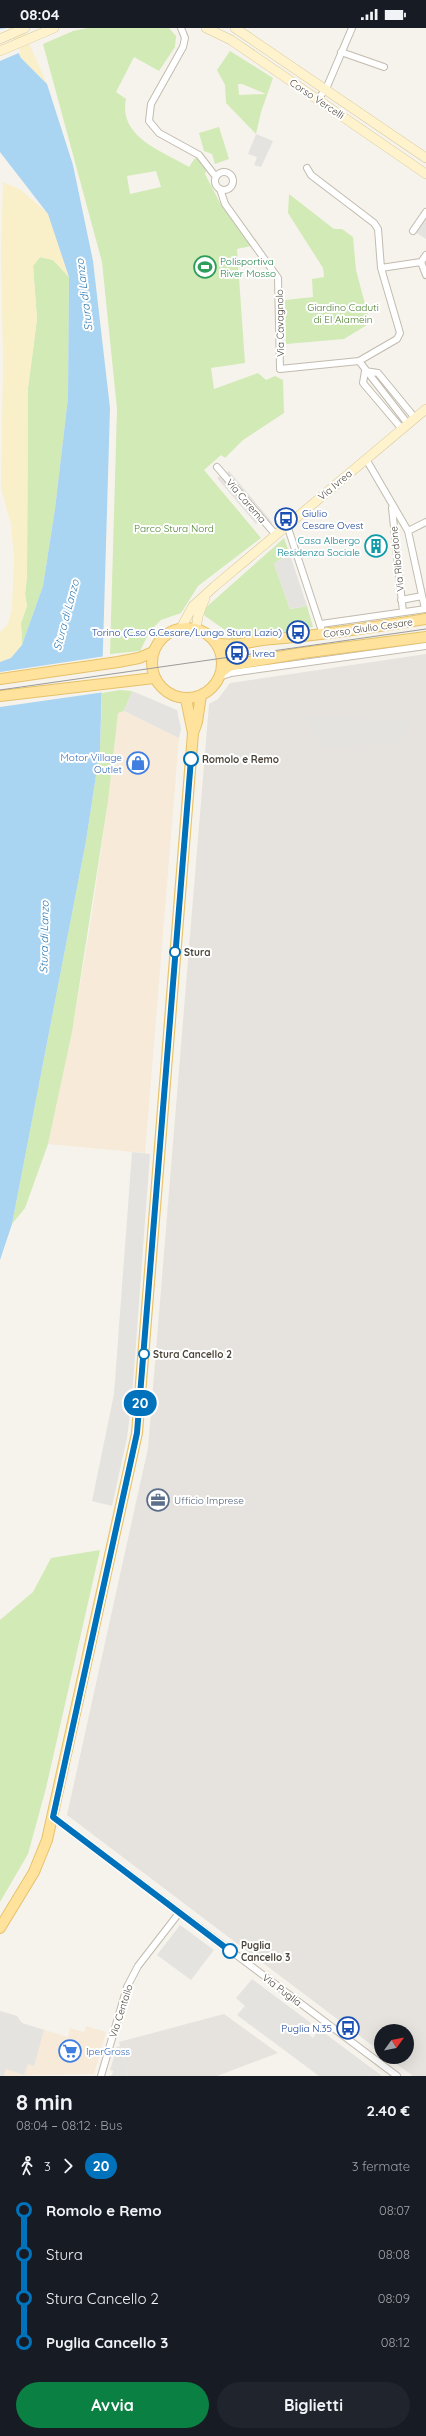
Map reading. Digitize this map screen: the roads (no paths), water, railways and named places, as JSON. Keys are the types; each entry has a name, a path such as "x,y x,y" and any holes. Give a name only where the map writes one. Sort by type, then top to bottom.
{"main road":[{"path":"0,39 25,28"},
{"path":"0,51 54,28"},
{"name":"Corso Vercelli","path":"206,28 231,40 426,174"},
{"name":"Corso Vercelli","path":"235,28 426,158"},
{"name":"Via Ivrea","path":"182,628 193,606 207,593 426,409"},
{"name":"Via Ivrea","path":"196,629 200,607 207,593"},
{"name":"Corso Giulio Cesare","path":"216,643 230,646 272,639 300,638 322,629 426,612"},
{"path":"182,628 196,629 210,637 216,643 221,655 220,674 212,688 202,695 186,699 167,693 154,678 151,665 153,652 164,636 182,628"},
{"name":"Corso Giulio Cesare","path":"220,674 231,665 302,653 426,637"},
{"path":"0,679 118,662 139,658 153,652"},
{"path":"0,696 120,680 154,678"},
{"path":"193,734 198,722 202,695"},
{"path":"0,1928 34,1872 47,1840 137,1433 193,734 186,699"}],"street":[{"path":"181,28 185,38 183,47 151,104 149,121 159,133 199,155 216,177"},
{"path":"318,99 326,89 352,28"},
{"path":"341,52 384,67"},
{"path":"307,168 311,175 376,226 381,268 399,336 358,361 365,371 363,383 408,424"},
{"path":"223,172 230,175 232,183 224,189 215,183 216,177 223,172"},
{"name":"Via Cavagnolo","path":"224,189 223,200 278,278 280,369 358,361"},
{"path":"413,231 426,212"},
{"path":"381,268 421,262 426,255"},
{"path":"421,262 426,275"},
{"path":"365,371 378,373 408,424"},
{"name":"Via Ribordone","path":"366,459 392,506 408,531 426,612"},
{"name":"Via Carema","path":"217,467 276,535"},
{"name":"Via Ribordone","path":"392,506 403,612"},
{"path":"408,531 426,522"},
{"path":"287,525 322,629"},
{"path":"401,600 422,596"},
{"name":"Corso Giulio Cesare","path":"322,629 403,612 426,612"},
{"path":"220,674 426,646"},
{"name":"Via Puglia","path":"53,1817 397,2076"},
{"name":"Via Centallo","path":"101,2076 127,1987 138,1966 179,1913"}],"water":[{"name":"Stura di Lanzo","path":"0,28 6,28 21,58 47,84 73,165 93,261 110,408 100,749 86,841 12,1224 0,1260 0,662 11,658 22,645 43,586 55,509 68,398 69,277 48,214 0,152"}],"tram line":[{"path":"0,690 426,629"}],"place":[{"name":"Polisportiva River Mosso","path":"205,267"},
{"name":"Giulio Cesare Ovest","path":"286,519"},
{"name":"Casa Albergo Residenza Sociale","path":"376,546"},
{"name":"Torino (C.so G.Cesare/Lungo Stura Lazio)","path":"298,632"},
{"name":"Ivrea","path":"237,653"},
{"name":"Romolo e Remo","path":"191,759"},
{"name":"Motor Village Outlet","path":"138,763"},
{"name":"Stura","path":"175,952"},
{"name":"Stura Cancello 2","path":"144,1354"},
{"name":"Ufficio Imprese","path":"158,1500"},
{"name":"Puglia Cancello 3","path":"230,1951"},
{"name":"Puglia N.35","path":"348,2028"},
{"name":"IperGross","path":"70,2051"}],"park label":[{"name":"Giardino Caduti di El Alamein","path":"343,312"},
{"name":"Parco Stura Nord","path":"174,528"}]}
